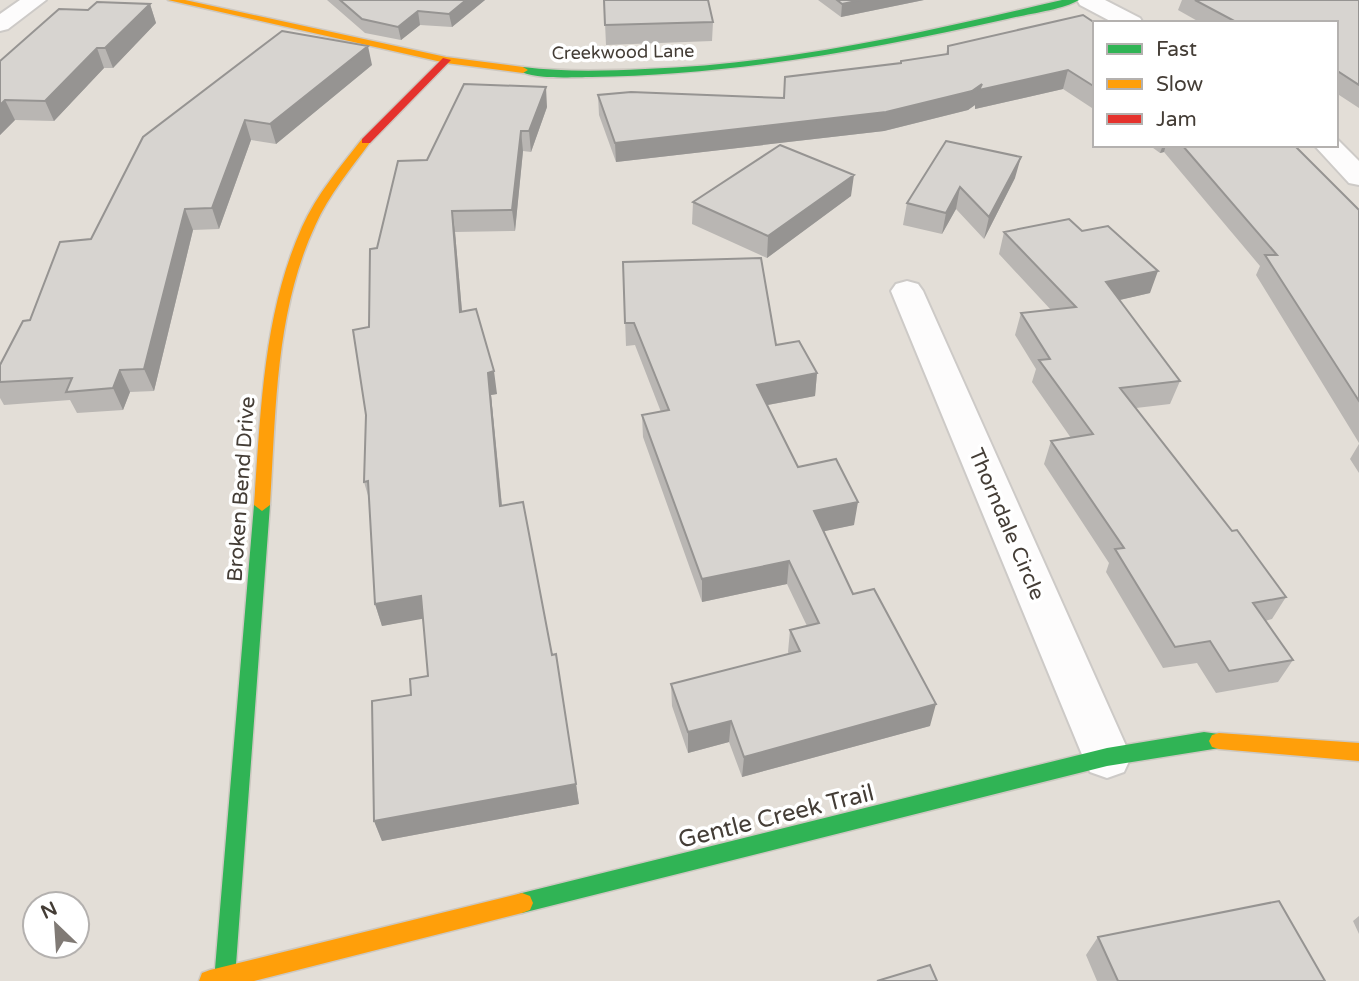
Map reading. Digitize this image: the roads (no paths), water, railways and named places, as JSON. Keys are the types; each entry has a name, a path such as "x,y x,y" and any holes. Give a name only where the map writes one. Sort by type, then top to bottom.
{"street":[{"path":"0,24 35,0"},
{"name":"Creekwood Lane","path":"173,0 446,60 552,74 665,73 780,62 880,46 1074,0"},
{"path":"1088,0 1128,21"},
{"name":"Broken Bend Drive","path":"217,980 275,336 289,276 295,253 324,194 370,133 446,60"},
{"path":"1329,147 1359,177"},
{"name":"Thorndale Circle","path":"907,291 1107,757"},
{"name":"Gentle Creek Trail","path":"217,980 1107,757 1203,740 1359,752"}]}
